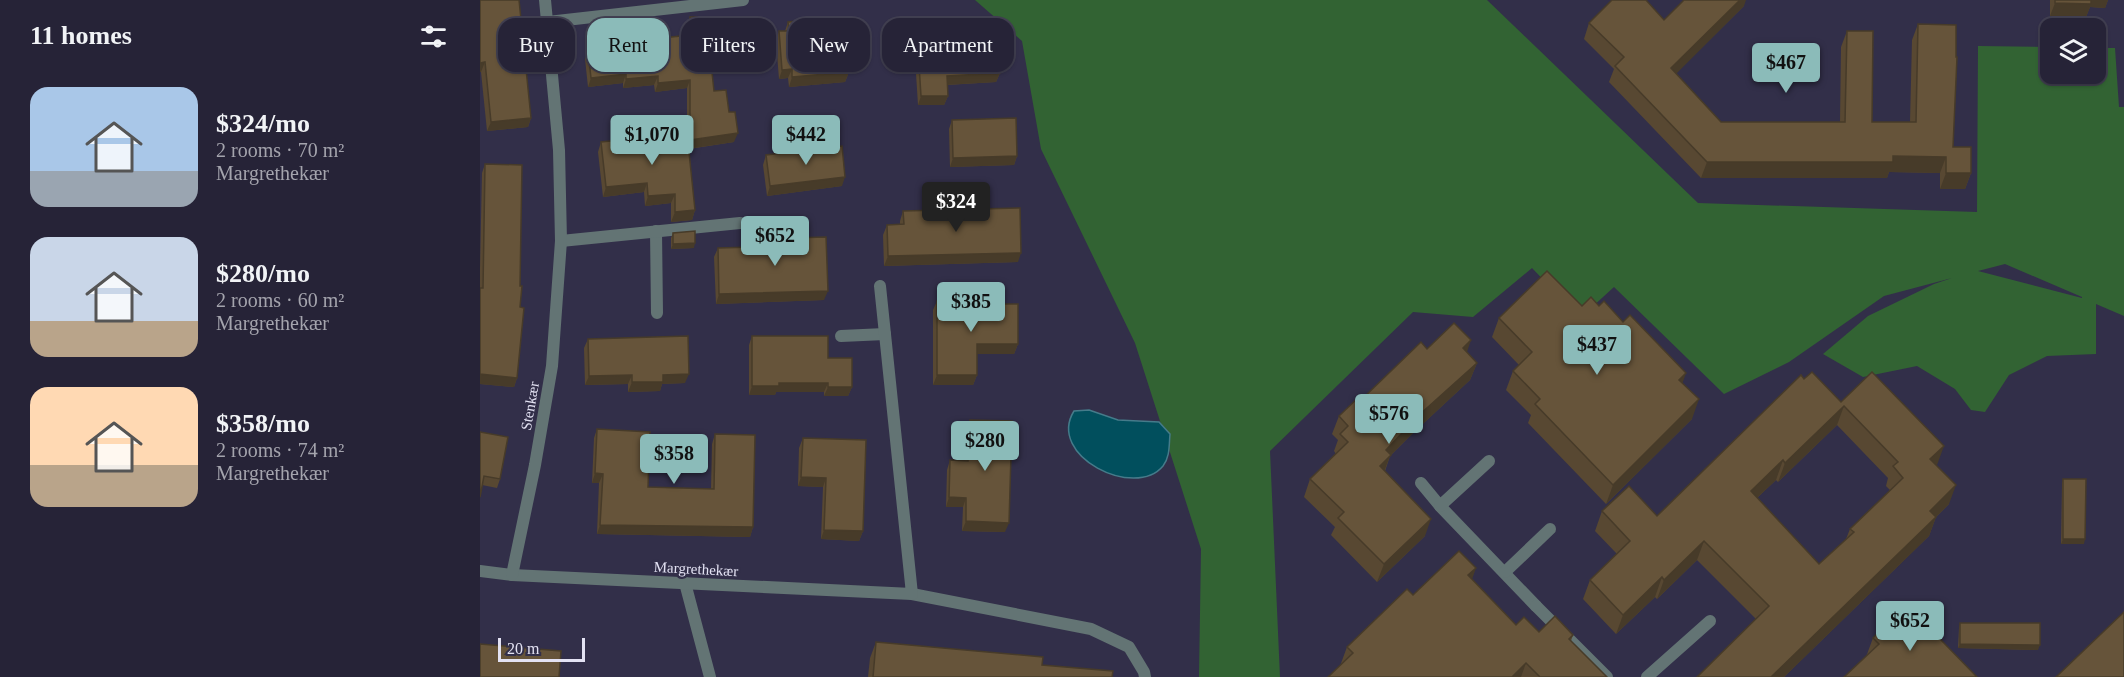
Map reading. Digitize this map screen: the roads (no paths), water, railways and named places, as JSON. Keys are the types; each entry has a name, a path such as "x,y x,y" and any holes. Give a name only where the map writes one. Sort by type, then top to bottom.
{"street":[{"name":"Stenkær","path":"545,0 547,18"},
{"path":"575,19 743,0"},
{"name":"Stenkær","path":"512,575 535,465 552,366 561,241 559,150 552,72"},
{"path":"561,241 740,223"},
{"path":"656,231 657,313"},
{"path":"880,286 912,594"},
{"path":"841,336 885,334"},
{"path":"1440,506 1489,461"},
{"path":"1421,483 1440,506 1607,677"},
{"path":"1505,572 1550,529"},
{"name":"Margrethekær","path":"480,572 912,594 1090,629 1129,647 1145,677"},
{"path":"685,583 710,677"},
{"path":"1647,677 1710,621"}]}
